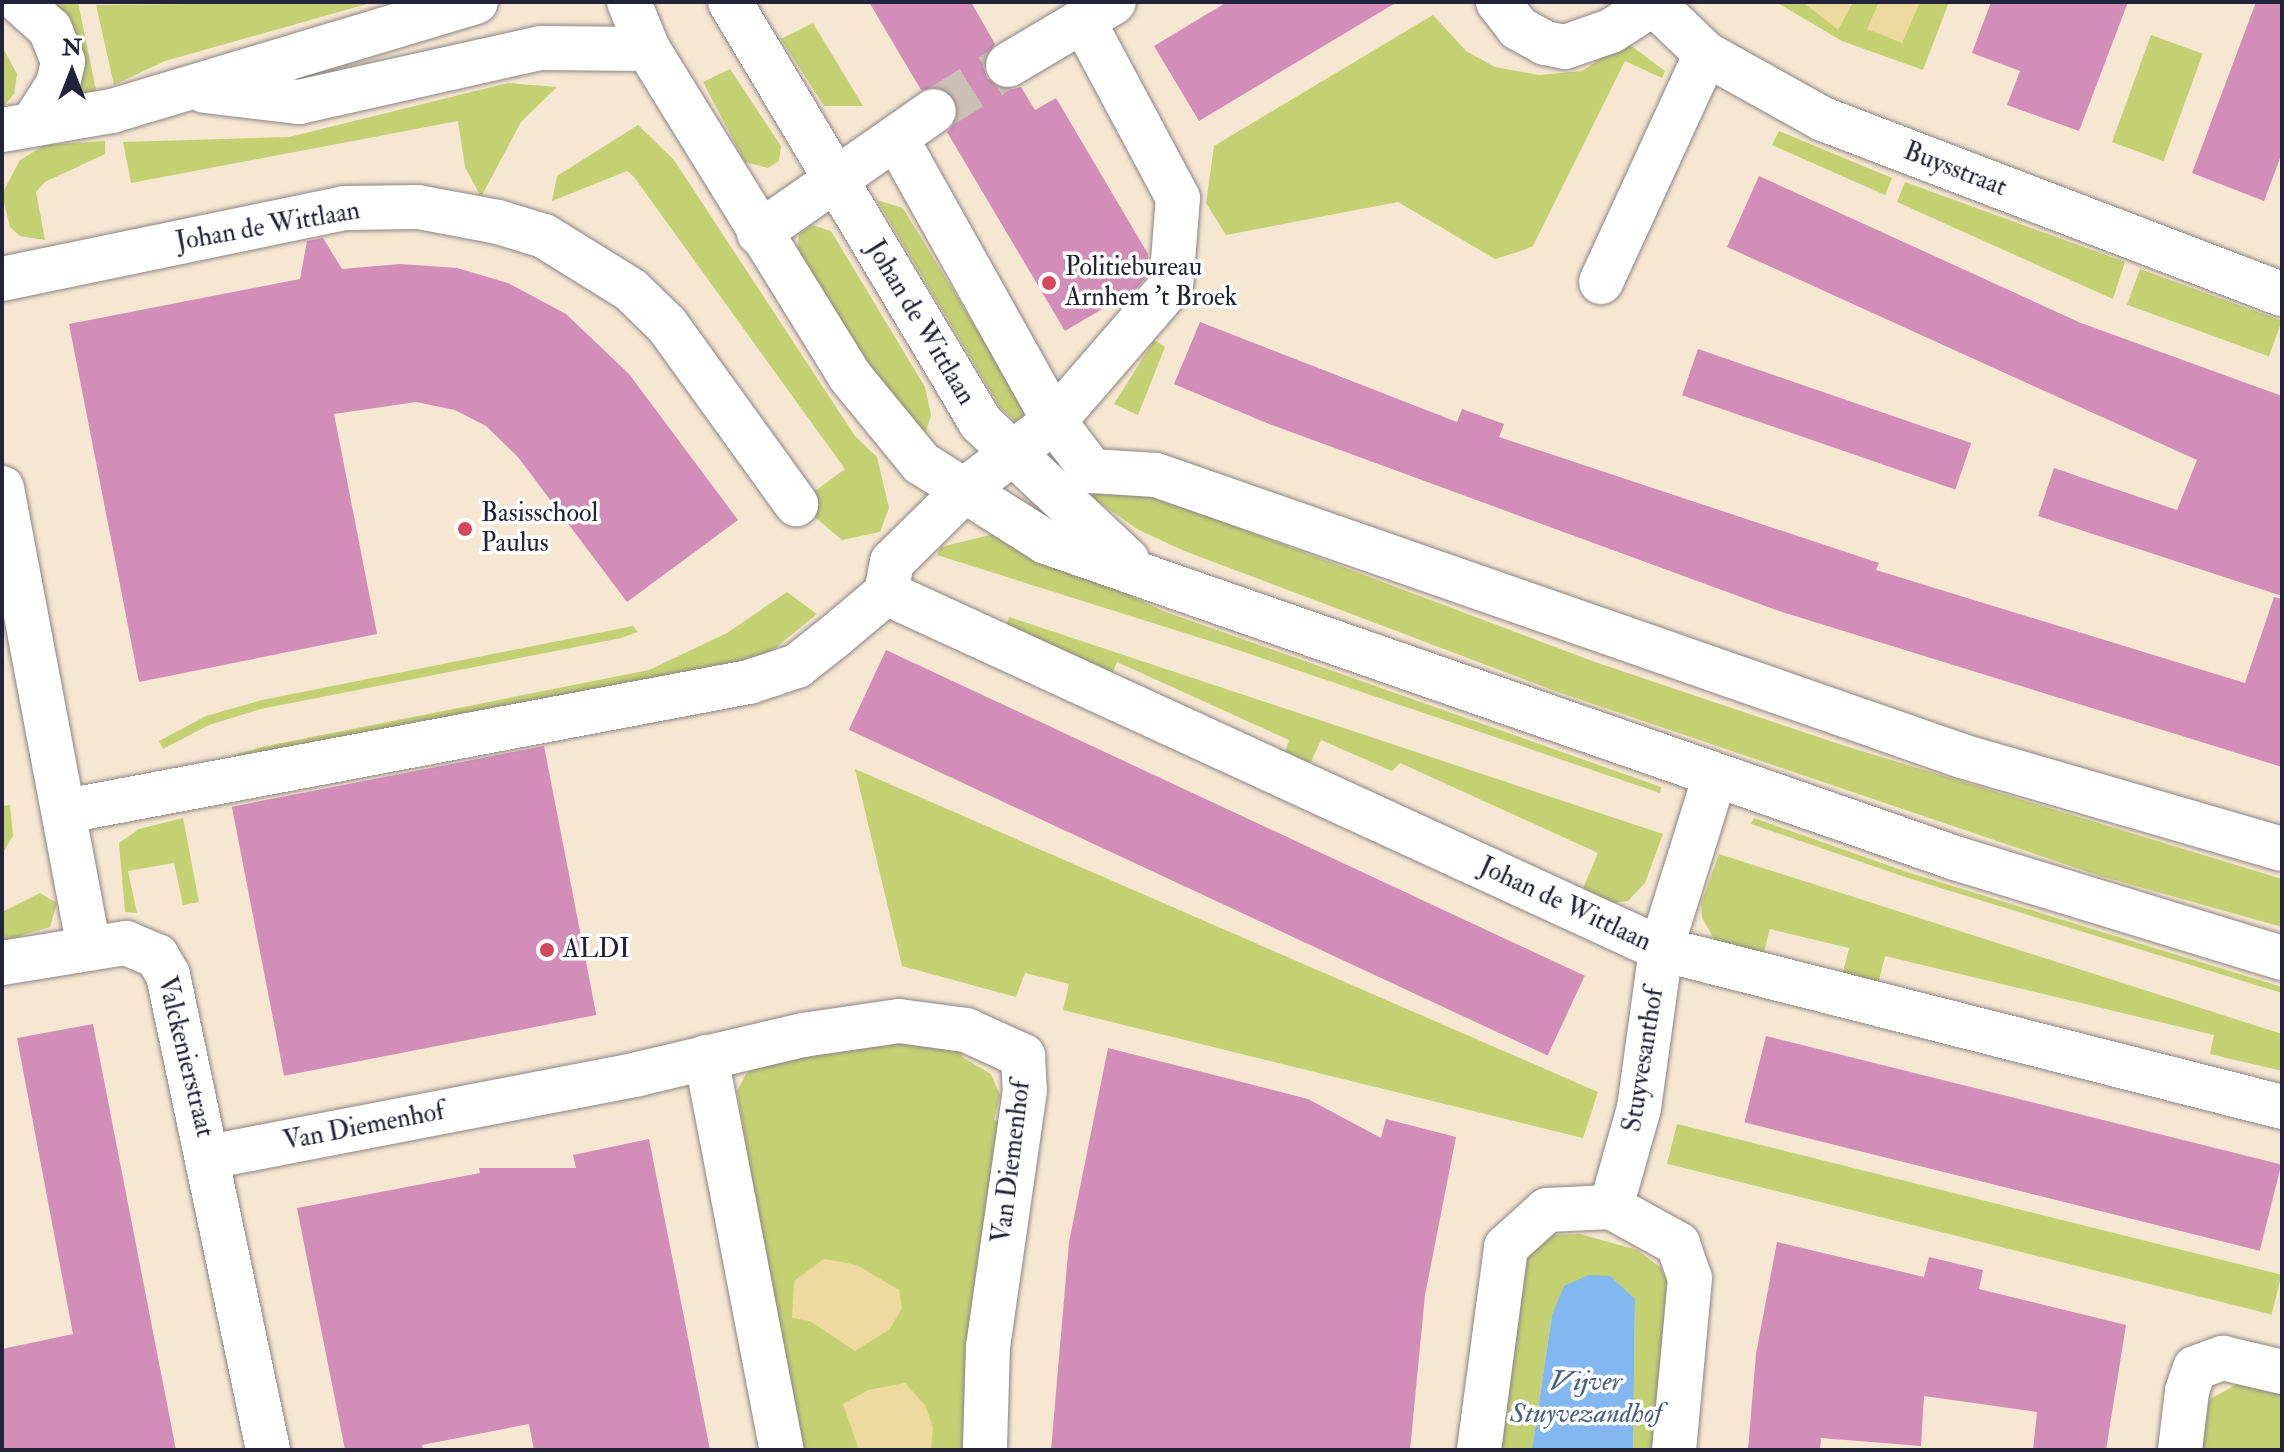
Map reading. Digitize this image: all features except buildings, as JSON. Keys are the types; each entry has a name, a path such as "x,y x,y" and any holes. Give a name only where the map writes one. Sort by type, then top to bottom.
{"street":[{"path":"18,126 58,84 63,62 50,29 20,2"},
{"path":"18,126 112,111 476,2"},
{"name":"Johan de Wittlaan","path":"629,2 648,49 849,375 921,463 967,488 1046,542 1141,571 1715,776 2099,905 2282,958"},
{"name":"Johan de Wittlaan","path":"730,2 834,184 980,422 1011,457 1141,571"},
{"path":"1498,2 1518,28 1545,43 1565,47 1611,31 1654,3"},
{"name":"Buysstraat","path":"1654,3 1706,54 1823,119 2282,294"},
{"path":"66,811 749,682 797,666 886,593 892,562 967,488 1054,421 1171,286 1178,198 1098,11 1008,65"},
{"path":"187,89 299,102 541,48 648,49"},
{"path":"1601,282 1706,54"},
{"path":"759,233 834,184 934,111"},
{"path":"896,138 1054,421 1092,471 1156,475 1962,756 2282,849"},
{"name":"Johan de Wittlaan","path":"2,279 345,208 418,207 498,222 544,236 631,290 667,325 796,504"},
{"path":"2,488 66,811 89,947"},
{"name":"Johan de Wittlaan","path":"886,593 1661,949 2282,1107"},
{"name":"Stuyvesanthof","path":"1611,1207 1639,1108 1661,949 1715,776"},
{"name":"Valckenierstraat","path":"2,963 89,947 142,947 157,956 168,975 209,1157 268,1450"},
{"name":"Van Diemenhof","path":"209,1157 899,1021 966,1030 1023,1056 1025,1090 988,1346 985,1450"},
{"path":"706,1057 782,1450"},
{"path":"1479,1450 1506,1247 1547,1210 1611,1207 1678,1244 1690,1278 1674,1450"},
{"path":"2180,1450 2187,1391 2195,1368 2223,1358 2282,1372"}],"green space":[{"path":"78,2 96,90 76,95 67,19 56,5"},
{"path":"374,2 165,61 114,85 96,5"},
{"path":"1776,2 1949,2 1923,70 1842,41"},
{"path":"1433,15 1466,51 1495,67 1539,75 1582,71 1626,42 1665,71 1662,78 1625,61 1533,246 1521,251 1495,259 1398,202 1226,235 1206,203 1214,146"},
{"path":"813,23 863,106 824,106 781,39"},
{"path":"2151,35 2203,54 2164,161 2112,142"},
{"path":"2,46 17,74 14,94 2,108"},
{"path":"730,69 781,146 779,161 768,168 745,162 703,82"},
{"path":"508,83 557,87 521,122 481,197 465,167 458,121 131,183 123,142 289,137"},
{"path":"638,125 674,160 855,436 877,457 889,508 880,532 842,540 810,513 811,494 845,469 634,177 627,171 552,201 557,176"},
{"path":"1779,131 1892,178 1885,195 1772,145"},
{"path":"105,141 105,154 45,182 36,192 45,240 20,236 10,227 2,194 20,160 45,145"},
{"path":"1905,182 2125,262 2113,299 1897,202"},
{"path":"877,200 903,208 1026,410 1026,431 1000,407"},
{"path":"812,225 831,231 925,387 931,415 925,435 891,405 797,253 799,234"},
{"path":"2140,269 2282,321 2269,356 2127,305"},
{"path":"1154,340 1165,347 1138,415 1114,404"},
{"path":"1090,490 1139,490 1595,662 1842,745 2282,879 2282,927 2100,876 1555,691 1182,550 1137,529 1092,497"},
{"path":"994,534 1166,612 1661,787 1660,793 1229,647 937,555 941,547"},
{"path":"787,592 817,614 758,662 237,763 235,755 262,747 649,670 727,633"},
{"path":"1009,617 1663,834 1645,883 1628,901 1605,904 1583,888 1598,853 1400,763 1392,771 1321,740 1310,764 1284,755 1289,740 1117,662 1111,677 1006,626"},
{"path":"633,626 638,632 621,638 261,709 209,725 163,749 159,741 206,716 262,700"},
{"path":"855,769 1598,1092 1583,1138 1063,1010 1069,984 1025,973 1016,997 902,966"},
{"path":"10,805 13,836 2,854 2,806"},
{"path":"183,818 199,902 183,905 174,863 128,871 137,913 125,912 119,843 139,829"},
{"path":"1754,818 1910,873 2282,987 2282,993 1908,878 1751,824"},
{"path":"1719,854 2282,1034 2282,1071 2210,1054 2214,1035 1885,956 1877,989 1841,981 1849,948 1770,929 1761,963 1718,945 1702,918 1701,904"},
{"path":"40,893 57,903 50,927 2,941 2,912"},
{"path":"889,1036 962,1047 962,1057 991,1074 1000,1095 994,1120 1001,1122 966,1450 797,1450 737,1091 746,1074 760,1065"},
{"path":"1677,1124 2281,1275 2272,1314 1667,1164"},
{"path":"1580,1234 1637,1250 1660,1267 1673,1292 1659,1450 1633,1450 1635,1299 1552,1315 1532,1450 1499,1450 1513,1302 1529,1252 1550,1235"},
{"path":"2243,1381 2282,1386 2282,1450 2202,1450 2203,1419 2210,1399"}],"sand":[{"path":"1803,2 1853,2 1838,30"},
{"path":"1879,2 1920,2 1902,43 1867,29"},
{"path":"824,1259 857,1265 899,1290 902,1308 890,1329 855,1351 810,1321 792,1318 794,1281"},
{"path":"905,1383 925,1405 933,1427 931,1450 859,1450 843,1404 868,1390"}],"water":[{"name":"Vijver Stuyvezandhof","path":"1589,1275 1610,1276 1635,1299 1633,1450 1532,1450 1552,1315 1564,1286"}],"tunnel":[{"path":"934,111 1008,65"}],"place":[{"name":"Politiebureau Arnhem 't Broek","path":"1049,283"},
{"name":"Basisschool Paulus","path":"465,529"},
{"name":"ALDI","path":"547,950"}]}
